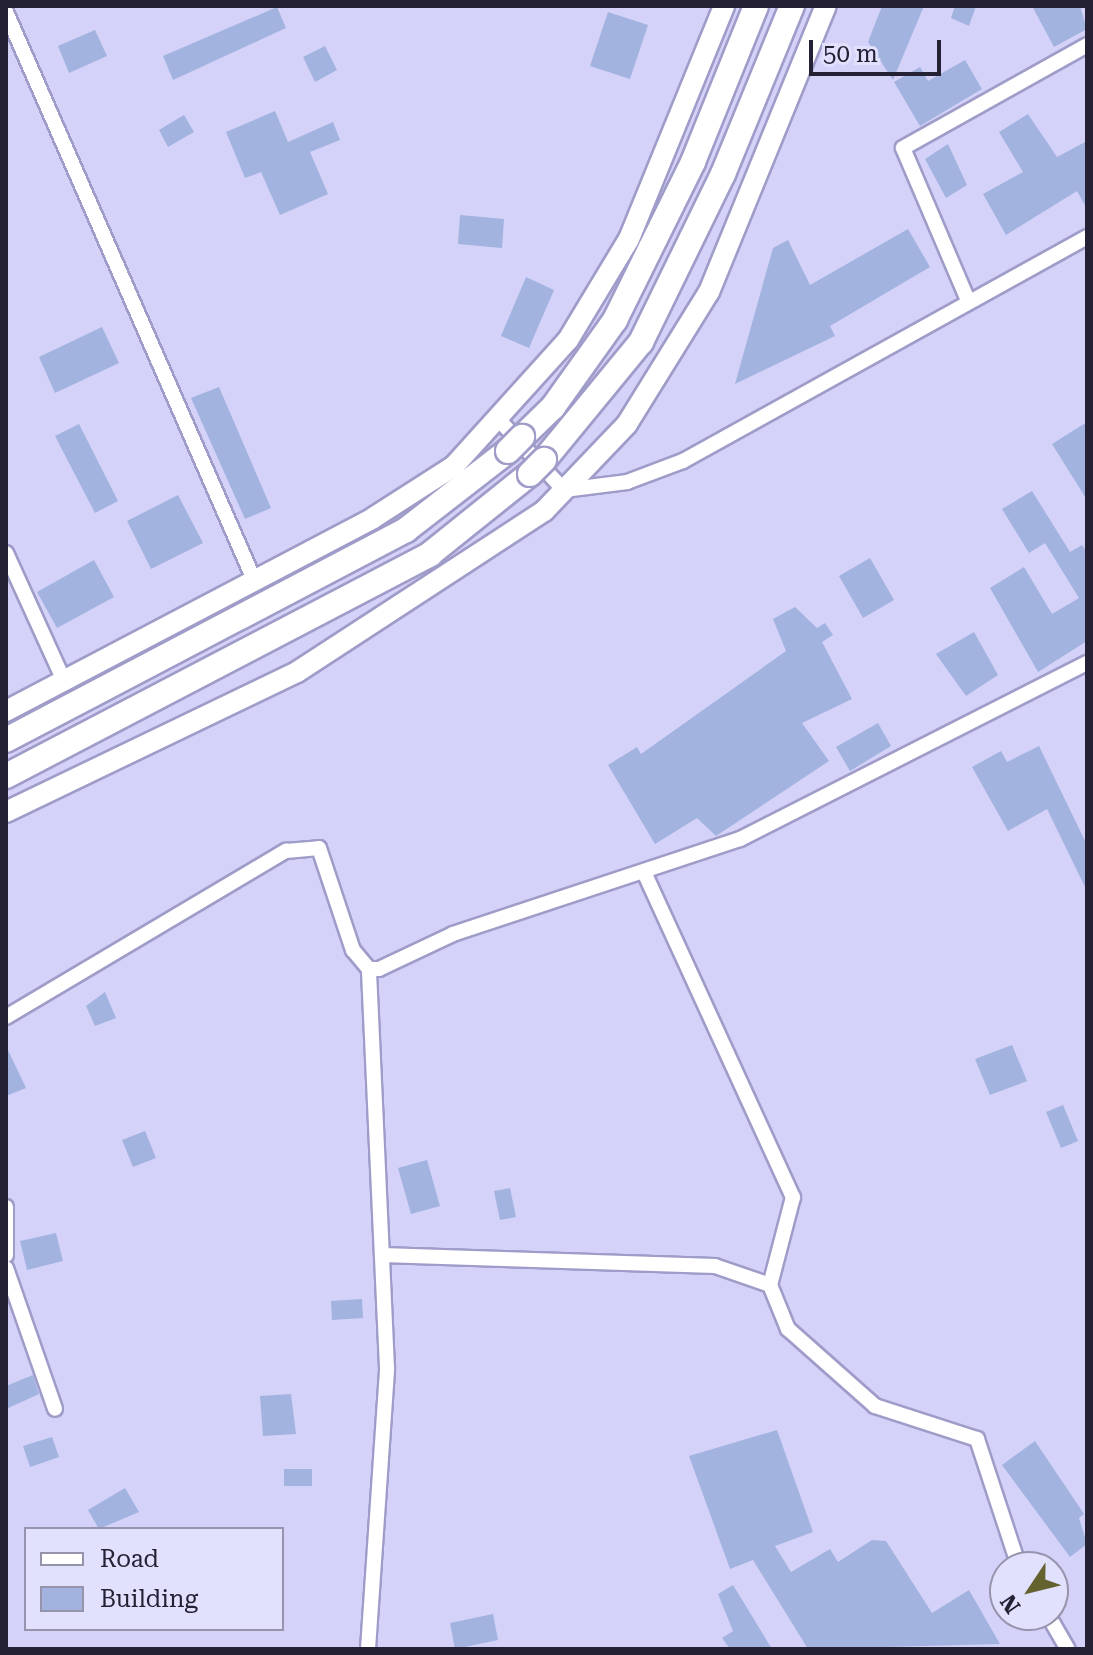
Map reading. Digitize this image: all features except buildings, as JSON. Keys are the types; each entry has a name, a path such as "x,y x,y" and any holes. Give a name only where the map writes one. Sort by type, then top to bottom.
{"highway":[{"path":"6,740 406,530 515,444 553,407 615,320 693,162 756,6"},
{"path":"6,776 430,554 537,467 641,342 723,174 792,6"}],"street":[{"path":"6,711 255,582 454,466 500,421 568,340 629,239 724,6"},
{"path":"6,812 297,672 531,519 564,490 627,424 709,292 826,6"},
{"path":"6,12 255,582"},
{"path":"967,298 903,148 1087,45"},
{"path":"564,490 627,482 683,461 967,298 1087,237"},
{"path":"500,421 564,490"},
{"path":"6,553 64,681"},
{"path":"369,969 769,826 1087,663"},
{"path":"6,1017 286,851 319,848 353,950 369,969 387,1368 368,1649"},
{"path":"644,872 793,1197 770,1285 788,1329 875,1406 977,1439 1014,1551"},
{"path":"6,1207 6,1255"},
{"path":"382,1255 715,1266 770,1285"},
{"path":"6,1268 55,1409"},
{"path":"1057,1631 1068,1649"}]}
